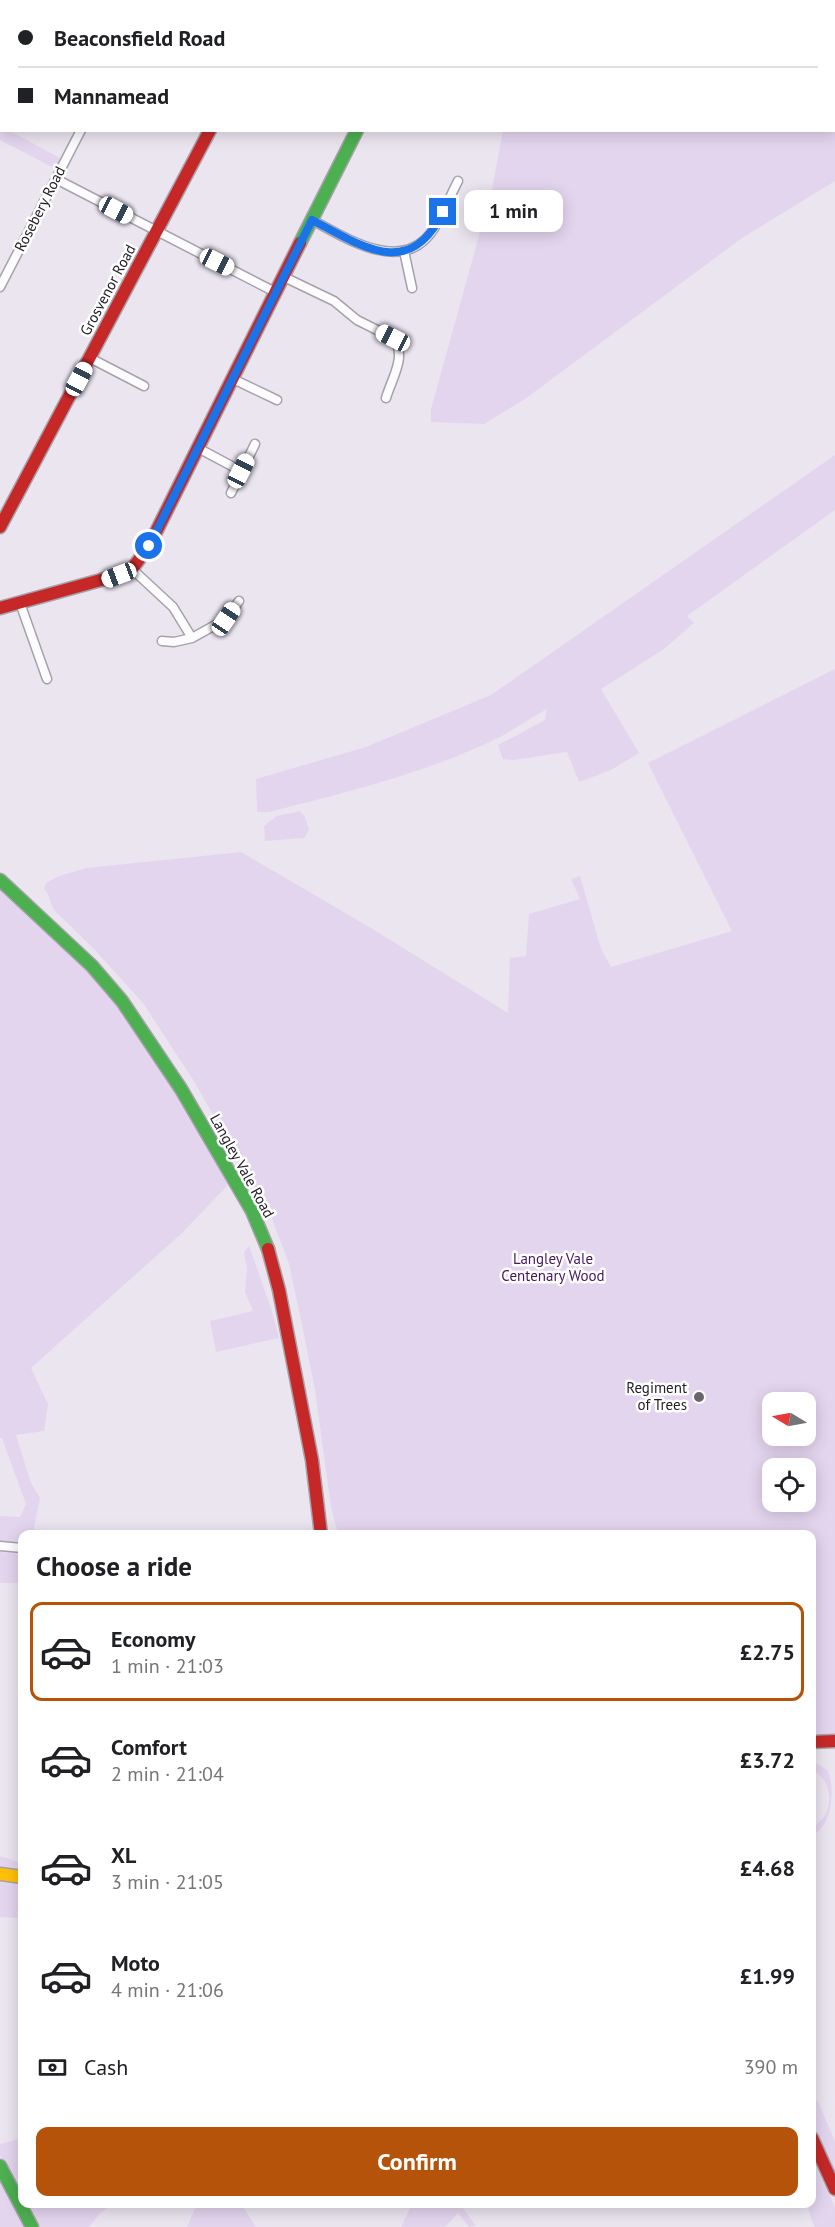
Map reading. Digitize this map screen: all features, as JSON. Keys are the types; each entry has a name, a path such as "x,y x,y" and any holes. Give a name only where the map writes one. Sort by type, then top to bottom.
{"street":[{"name":"Rosebery Road","path":"0,287 80,132"},
{"name":"Grosvenor Road","path":"0,527 209,132"},
{"path":"0,608 106,580 132,568 149,546 356,132"},
{"path":"56,179 277,293"},
{"path":"312,220 377,251 404,251 429,236 458,181"},
{"path":"404,251 412,288"},
{"path":"284,277 334,301 357,320 397,342 398,362 386,398"},
{"path":"90,358 144,386"},
{"path":"233,379 277,400"},
{"path":"231,493 255,444"},
{"path":"198,448 241,471"},
{"path":"132,568 173,607 192,638"},
{"path":"162,641 174,642 205,633 226,619 239,601"},
{"path":"20,603 47,679"},
{"name":"Langley Vale Road","path":"0,879 84,958 117,994 160,1055 252,1211 268,1250 279,1290 312,1460 321,1530"},
{"path":"0,1546 18,1548"},
{"path":"816,1742 835,1741"},
{"path":"0,1874 18,1876"},
{"path":"816,2147 835,2189"},
{"path":"0,2166 18,2200"},
{"path":"22,2208 32,2227"}],"green space":[{"path":"0,132 12,132 60,158 56,169 0,140"},
{"path":"503,132 835,132 835,181 742,238 525,399 484,424 431,422 431,409 492,189"},
{"path":"835,455 835,510 687,616 694,623 664,649 601,689 639,753 611,770 579,782 567,752 514,760 503,759 498,745 545,720 547,709 500,737 444,761 357,789 269,812 257,812 256,779 366,747 491,695"},
{"name":"Langley Vale Centenary Wood","path":"835,669 835,1734 816,1735 816,1530 337,1530 331,1507 315,1390 301,1320 289,1264 271,1216 192,1078 143,1003 94,949 54,910 44,889 46,883 59,876 87,868 241,852 371,928 508,1013 510,958 526,956 529,914 580,899 571,879 580,876 601,949 611,967 732,931 648,763"},
{"path":"300,811 305,817 309,830 304,838 265,841 264,826 277,816"},
{"path":"0,887 72,952 126,1011 211,1151 228,1185 182,1233 31,1368 48,1404 44,1431 16,1435 31,1483 40,1498 34,1530 18,1530 18,1544 0,1542 0,1516 20,1517 26,1504 2,1438 0,1438"},
{"path":"249,1246 279,1338 216,1352 210,1321 253,1311 245,1292 247,1269 244,1252"},
{"path":"0,1552 18,1554 18,1583 0,1583"},
{"path":"816,1763 828,1771 832,1797 828,1816 816,1832 816,1824 825,1815 829,1798 825,1782 816,1772"},
{"path":"0,1856 18,1862 18,1871 0,1869"},
{"path":"0,1882 18,1884 18,1918 0,1917"},
{"path":"816,2099 835,2141 835,2175 816,2135"},
{"path":"18,2139 18,2186 0,2155 0,2144"},
{"path":"816,2167 835,2207 835,2227 815,2227 808,2208 816,2208"},
{"path":"0,2176 25,2227 0,2227"},
{"path":"31,2208 108,2208 101,2212 89,2227 37,2227 35,2215"},
{"path":"242,2208 256,2227 187,2227 195,2209"},
{"path":"410,2208 463,2208 476,2226 469,2227 458,2213 445,2227 401,2227"}],"traffic: fast":[{"path":"300,243 356,132"},
{"path":"0,880 92,966 122,1001 181,1089 252,1211 268,1249"},
{"path":"0,2166 18,2200"},
{"path":"22,2208 32,2227"}],"traffic: slow":[{"path":"0,1874 18,1876"}],"traffic: jam":[{"path":"0,527 209,132"},
{"path":"0,608 119,575 132,569 149,546 300,243"},
{"path":"268,1249 279,1290 312,1460 321,1530"},
{"path":"816,1742 835,1741"},
{"path":"816,2147 835,2189"}],"place":[{"name":"Regiment of Trees","path":"699,1397"}],"route":[{"path":"149,546 312,220 369,248 396,252 404,251 423,242 443,212"}]}
